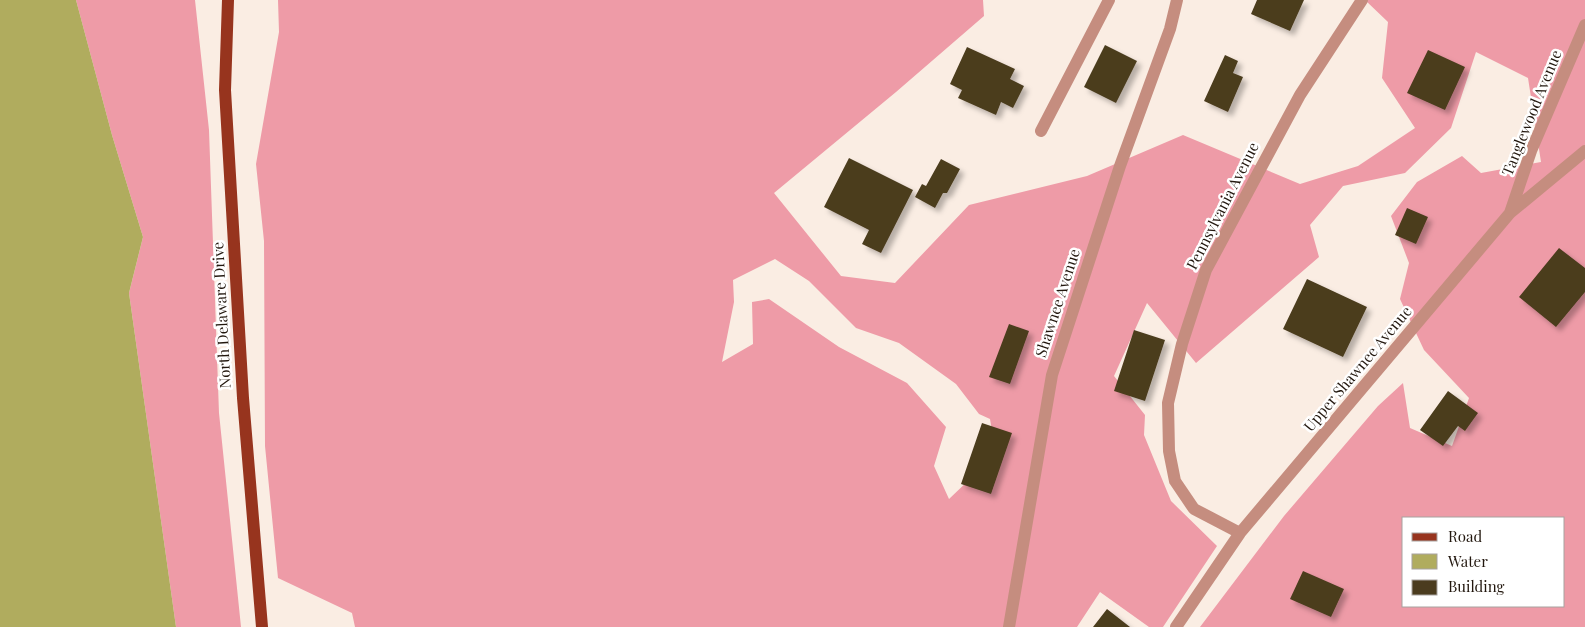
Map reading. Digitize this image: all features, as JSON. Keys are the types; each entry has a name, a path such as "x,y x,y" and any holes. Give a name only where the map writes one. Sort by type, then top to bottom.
{"main road":[{"name":"North Delaware Drive","path":"228,0 225,90 243,398 262,627"}],"street":[{"path":"1041,131 1109,0"},
{"name":"Shawnee Avenue","path":"1009,627 1052,375 1120,166 1170,28 1177,0"},
{"name":"Pennsylvania Avenue","path":"1240,533 1194,509 1174,481 1169,451 1168,403 1182,344 1206,270 1300,95 1362,0"},
{"name":"Tanglewood Avenue","path":"1510,213 1531,151 1585,25"},
{"name":"Upper Shawnee Avenue","path":"1176,627 1240,533 1510,213 1585,150"}],"shaded area":[{"path":"76,0 195,0 209,130 219,413 241,627 176,627 129,293 143,237 112,135"},
{"path":"278,0 983,0 984,16 774,193 841,276 895,283 969,205 1087,176 1183,135 1300,184 1358,166 1415,128 1382,78 1388,22 1365,0 1585,0 1585,627 1200,627 1284,516 1378,406 1403,383 1410,428 1452,446 1469,398 1424,350 1400,299 1409,263 1391,216 1417,182 1462,156 1481,173 1541,162 1528,78 1476,52 1451,128 1405,173 1343,186 1310,225 1319,257 1196,363 1147,303 1114,376 1145,415 1144,435 1171,501 1217,546 1163,627 1149,627 1100,592 1077,627 355,627 352,613 278,578 265,446 264,241 256,164 279,32","holes":["775,259 809,281 856,328 899,343 956,384 979,414 990,419 994,443 992,458 949,499 934,466 946,427 907,383 839,347 769,299 752,302 753,344 722,362 734,302 733,280"]}],"water":[{"path":"0,0 76,0 112,135 143,237 129,293 176,627 0,627"}],"building":[{"path":"1257,0 1304,0 1290,31 1251,14"},
{"path":"1105,45 1137,61 1116,103 1084,87"},
{"path":"967,47 1015,69 1010,79 1024,86 1013,108 1001,102 996,115 958,98 962,90 950,84"},
{"path":"1428,50 1465,67 1445,110 1407,93"},
{"path":"1225,55 1238,61 1233,73 1243,77 1228,112 1204,101"},
{"path":"849,158 913,190 881,253 862,244 869,230 824,207"},
{"path":"941,159 960,169 947,193 943,193 935,208 915,197 922,184 926,186"},
{"path":"1407,208 1428,217 1416,244 1395,235"},
{"path":"1559,248 1585,268 1585,292 1556,327 1519,297"},
{"path":"1307,279 1367,307 1343,357 1283,329"},
{"path":"1009,324 1029,331 1010,384 989,377"},
{"path":"1134,330 1165,340 1145,401 1114,391"},
{"path":"1448,391 1478,413 1465,431 1458,426 1443,446 1420,430"},
{"path":"982,423 1012,433 991,494 961,484"},
{"path":"1303,571 1344,589 1331,617 1290,599"},
{"path":"1107,609 1130,627 1093,627"}]}
